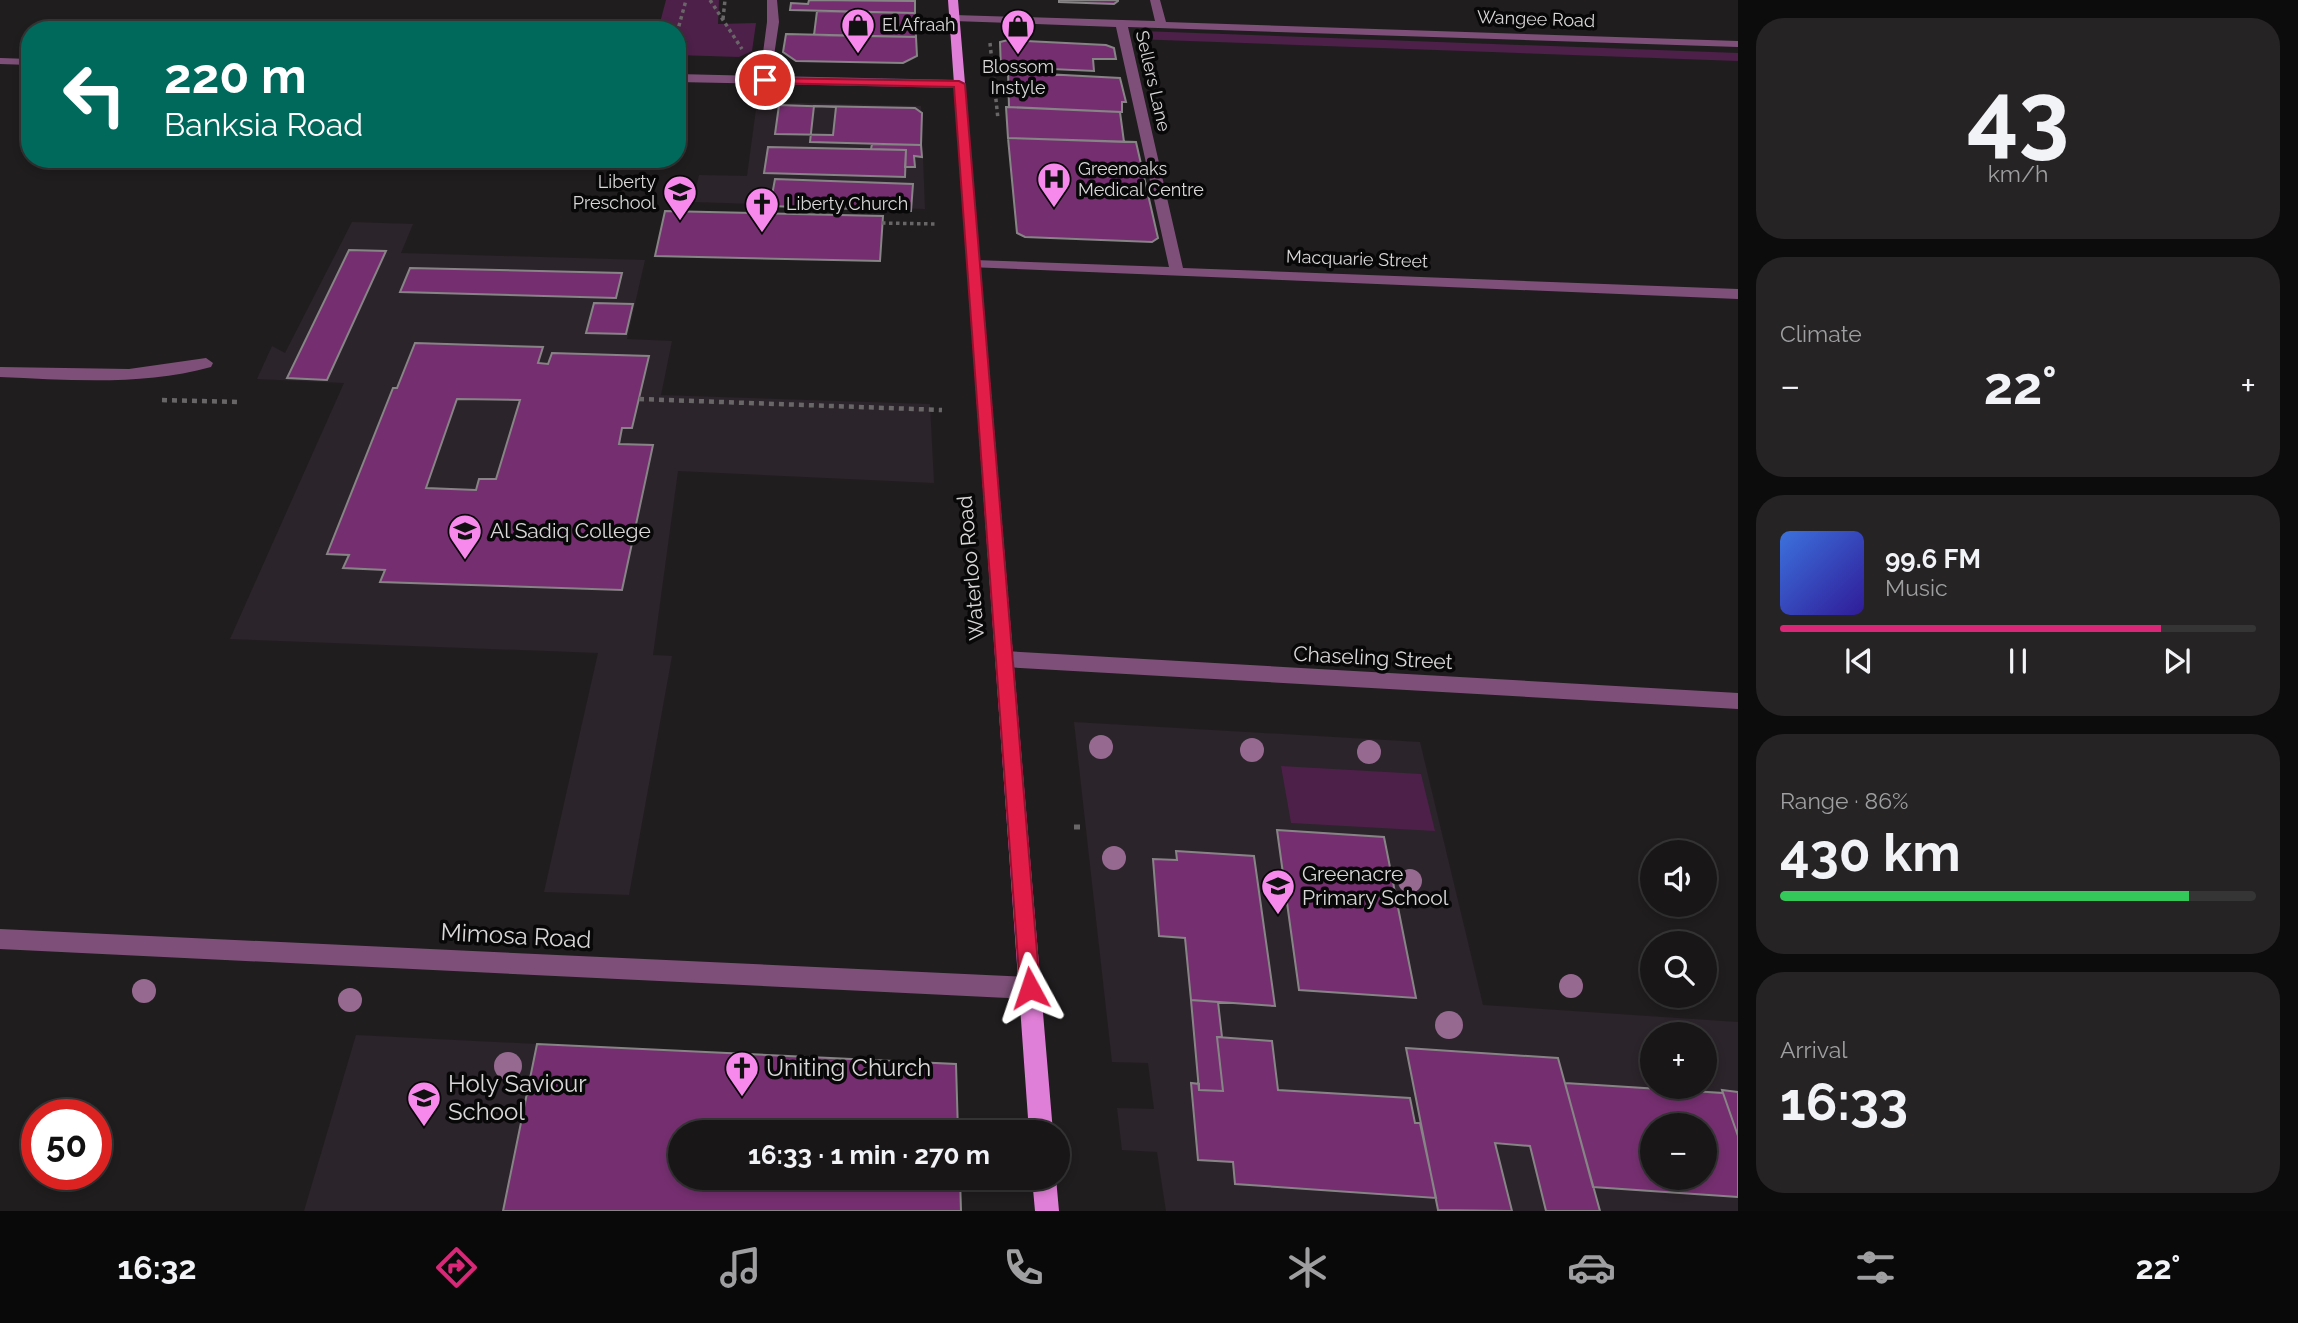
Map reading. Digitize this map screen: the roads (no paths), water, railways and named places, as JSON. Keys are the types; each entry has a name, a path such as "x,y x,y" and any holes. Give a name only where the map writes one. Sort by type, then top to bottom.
{"main road":[{"name":"Waterloo Road","path":"953,0 1040,1120"},
{"path":"1045,1190 1047,1211"}],"street":[{"path":"765,80 773,22 772,0"},
{"name":"Sellers Lane","path":"1155,0 1161,23"},
{"name":"Wangee Road","path":"954,18 1738,44"},
{"name":"Sellers Lane","path":"1121,22 1177,270"},
{"path":"0,61 21,62"},
{"path":"686,78 959,84"},
{"name":"Macquarie Street","path":"974,264 1738,294"},
{"path":"0,372 130,376 178,370 206,363"},
{"name":"Chaseling Street","path":"1005,659 1738,701"},
{"name":"Mimosa Road","path":"0,939 1030,988"}],"place":[{"name":"El Afraah","path":"858,55"},
{"name":"Blossom Instyle","path":"1018,56"},
{"name":"Greenoaks Medical Centre","path":"1054,209"},
{"name":"Liberty Preschool","path":"680,222"},
{"name":"Liberty Church","path":"762,234"},
{"name":"Al Sadiq College","path":"465,561"},
{"name":"Greenacre Primary School","path":"1278,916"},
{"name":"Uniting Church","path":"742,1098"},
{"name":"Holy Saviour School","path":"424,1128"}]}
